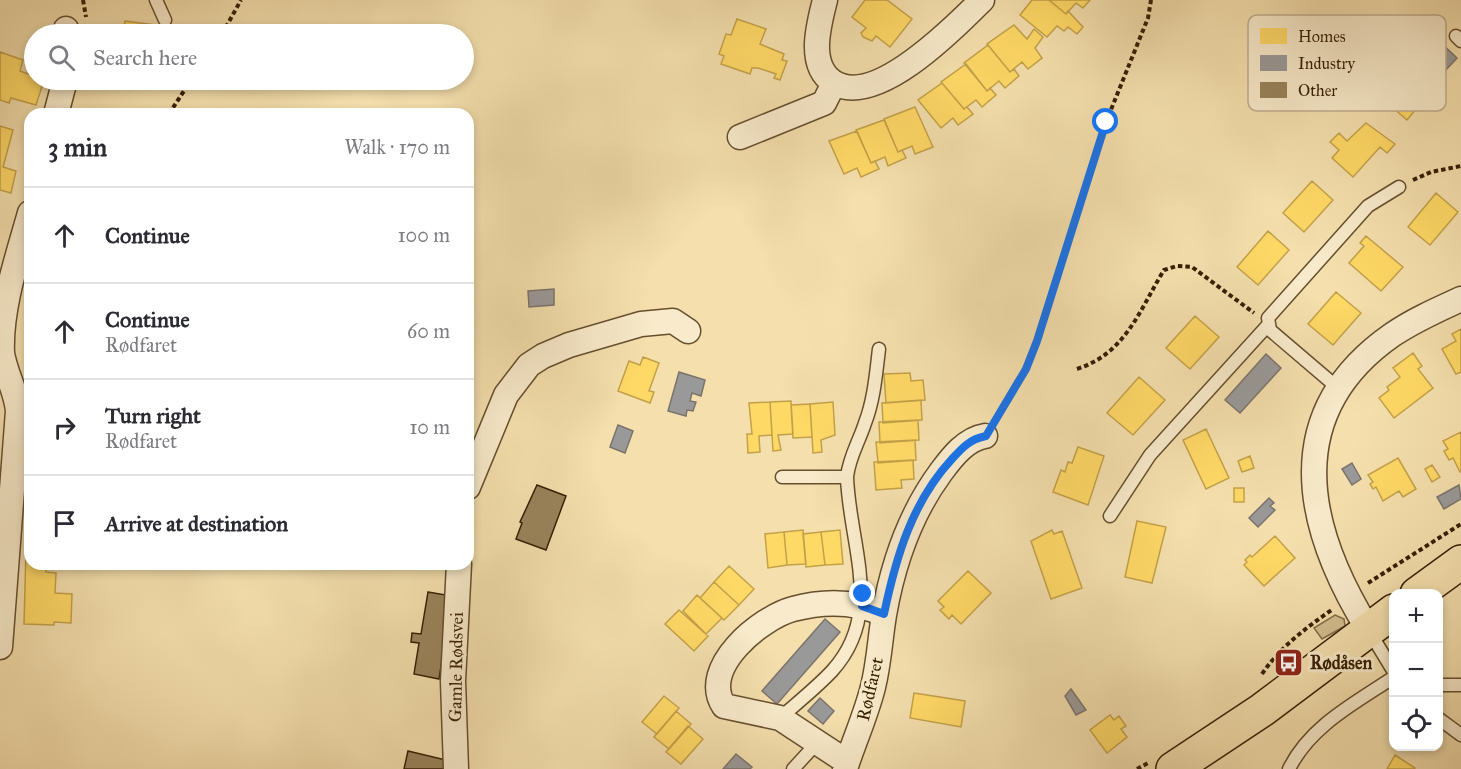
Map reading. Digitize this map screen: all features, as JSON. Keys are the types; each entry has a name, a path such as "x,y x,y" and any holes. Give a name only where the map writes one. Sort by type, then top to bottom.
{"main road":[{"path":"1424,589 1461,562"},
{"path":"1173,769 1262,710 1381,620"}],"street":[{"path":"825,0 817,51 824,75 834,83 860,88 879,81 914,60 982,0"},
{"path":"740,137 824,103 834,83"},
{"path":"58,108 62,90"},
{"path":"0,647 18,411 17,397 2,354 1,325 24,236"},
{"path":"1381,620 1348,597 1330,553 1314,481 1314,463 1320,424 1338,388 1356,367 1391,336 1414,321 1461,300"},
{"path":"474,472 501,404 517,378 529,365 569,345 641,324 673,321 683,325 688,331"},
{"name":"Rødfaret","path":"873,610 839,603 812,606 776,615 761,624 724,663 717,681 720,700 724,706 780,718 846,766 858,738 873,687 873,610 911,520 927,492 964,446 976,438 986,436"},
{"name":"Gamle Rødsvei","path":"456,769 453,681 459,570"}],"lane":[{"path":"156,0 165,20"},
{"path":"1110,516 1150,455 1368,206 1399,187"},
{"path":"1268,322 1338,388"},
{"path":"780,718 832,671 873,610 862,582 847,477 848,463 866,423 873,394 879,349"},
{"path":"782,477 847,477"},
{"path":"1381,620 1389,654"},
{"path":"1289,769 1308,739 1330,719 1389,678"},
{"path":"1443,685 1461,685"},
{"path":"1443,722 1461,735"},
{"path":"793,769 816,744"}],"path":[{"path":"228,24 241,0"},
{"path":"986,436 1026,369 1037,341 1106,122 1148,18 1151,0"},
{"path":"173,108 185,90"},
{"path":"1399,187 1431,172 1461,166"},
{"path":"1077,369 1095,363 1121,342 1164,270 1177,266 1192,267 1268,322"},
{"path":"1274,657 1296,636 1348,597 1406,557 1461,524"}],"shaded area":[{"path":"1335,615 1344,619 1345,626 1322,639 1314,628"}],"building: Homes":[{"path":"865,0 887,0 912,19 890,47 876,36 872,41 863,37 861,33 866,28 852,17"},
{"path":"1032,0 1049,0 1066,14 1068,11 1083,27 1077,34 1068,27 1064,31 1057,26 1047,37 1020,15"},
{"path":"1049,0 1090,0 1083,8 1076,3 1066,14"},
{"path":"737,19 766,29 760,44 784,54 782,60 787,61 780,80 774,78 776,74 758,68 752,68 750,74 721,64 724,56 719,54 726,34 731,35"},
{"path":"125,21 148,24 125,24"},
{"path":"1014,25 1027,39 1034,29 1043,37 1035,48 1042,58 1028,69 1022,62 1010,72 987,44"},
{"path":"988,45 1010,72 1014,69 1019,76 1005,88 999,81 987,91 964,63"},
{"path":"0,52 23,60 20,71 24,72 24,90 41,90 36,105 11,98 9,103 0,100"},
{"path":"966,64 987,91 990,88 996,95 982,107 976,100 964,109 941,82"},
{"path":"942,83 964,109 967,107 973,114 958,125 953,118 941,128 918,100"},
{"path":"915,107 933,147 915,154 912,146 898,152 884,119"},
{"path":"1397,111 1414,111 1407,120"},
{"path":"884,120 898,152 902,150 906,158 888,166 885,157 871,163 856,130"},
{"path":"1366,123 1395,144 1387,153 1380,147 1353,177 1332,158 1339,150 1330,142 1339,133 1347,141"},
{"path":"0,126 13,130 3,167 16,171 11,193 0,190"},
{"path":"857,131 871,163 875,161 879,169 861,177 857,168 844,174 829,141"},
{"path":"1312,181 1333,200 1304,232 1283,213"},
{"path":"1436,193 1458,212 1430,245 1408,227"},
{"path":"1268,231 1289,250 1258,285 1237,267"},
{"path":"1366,236 1403,267 1381,291 1349,263 1364,246 1360,243"},
{"path":"1336,292 1361,313 1333,345 1308,324"},
{"path":"1195,316 1219,337 1190,369 1166,348"},
{"path":"1461,329 1461,372 1456,374 1442,349 1456,341 1452,334"},
{"path":"1413,353 1422,366 1418,369 1433,388 1394,418 1379,398 1389,390 1387,387 1400,377 1393,368"},
{"path":"643,357 659,363 649,391 654,392 650,403 618,391 629,361 640,365"},
{"path":"910,373 911,381 923,380 925,400 886,403 884,374"},
{"path":"1139,377 1165,400 1133,435 1107,413"},
{"path":"921,400 922,420 883,423 882,403"},
{"path":"791,401 793,434 778,435 781,450 773,451 770,402"},
{"path":"770,402 772,435 759,436 760,452 748,453 747,434 752,434 749,403"},
{"path":"833,402 835,435 821,440 822,452 813,453 810,404"},
{"path":"810,404 812,437 793,438 791,405"},
{"path":"918,420 919,440 880,443 879,422"},
{"path":"1206,429 1229,478 1206,489 1183,440"},
{"path":"1461,432 1460,472 1453,458 1449,460 1444,451 1448,449 1443,441"},
{"path":"915,440 916,460 878,463 876,442"},
{"path":"1078,447 1104,456 1088,505 1053,492 1061,470 1065,472 1068,462 1072,463"},
{"path":"1250,456 1254,468 1242,472 1238,461"},
{"path":"1398,458 1416,489 1403,497 1399,491 1383,501 1376,487 1373,489 1370,484 1373,482 1368,475"},
{"path":"913,460 914,479 901,480 902,488 876,490 874,462"},
{"path":"1432,465 1440,477 1432,482 1425,469"},
{"path":"1234,488 1244,488 1244,502 1234,502"},
{"path":"1137,521 1166,527 1152,583 1125,577"},
{"path":"803,530 806,564 787,565 784,532"},
{"path":"840,530 843,564 825,565 821,532"},
{"path":"1052,530 1054,534 1062,531 1082,588 1051,599 1031,541"},
{"path":"784,532 787,565 768,568 765,534"},
{"path":"821,532 825,565 806,567 803,534"},
{"path":"1275,536 1295,558 1264,586 1244,565 1247,562 1245,560 1250,555 1252,557"},
{"path":"729,566 754,589 739,605 714,582"},
{"path":"25,570 46,570 46,572 56,573 55,593 72,594 71,623 24,624"},
{"path":"968,571 991,593 961,624 952,615 949,619 940,610 944,607 938,601"},
{"path":"714,582 739,605 724,620 700,598"},
{"path":"697,595 722,618 706,634 683,611"},
{"path":"679,610 708,636 694,651 665,624"},
{"path":"914,693 965,701 961,727 910,718"},
{"path":"664,696 679,708 657,734 642,722"},
{"path":"676,711 691,724 669,749 654,737"},
{"path":"1110,715 1114,720 1119,716 1126,726 1121,729 1127,737 1107,753 1090,730"},
{"path":"688,726 703,739 681,764 666,752"},
{"path":"1395,755 1415,768 1387,769"}],"building: Industry":[{"path":"1446,48 1457,58 1446,70"},
{"path":"554,289 554,305 529,307 528,291"},
{"path":"1266,354 1281,368 1240,413 1225,400"},
{"path":"679,372 705,380 701,396 692,393 690,401 696,402 693,411 687,410 686,416 668,411"},
{"path":"618,425 633,431 625,453 610,447"},
{"path":"1352,463 1361,479 1352,485 1342,469"},
{"path":"1459,485 1461,499 1444,509 1437,497"},
{"path":"1269,498 1274,503 1270,506 1275,510 1258,527 1249,518"},
{"path":"825,619 840,632 777,704 762,691"},
{"path":"1071,689 1086,710 1076,715 1065,696"},
{"path":"820,698 834,711 823,724 808,711"},
{"path":"736,754 752,767 750,769 723,769"}],"building: Other":[{"path":"537,485 566,496 546,550 516,539 522,523 520,522"},
{"path":"428,592 452,596 439,679 414,674 419,643 411,642 412,633 421,634"},
{"path":"408,751 446,760 444,769 404,769"}],"place":[{"name":"Rødåsen","path":"1289,663"}],"route":[{"path":"863,594 862,606 884,614 899,553 911,520 927,492 946,465 964,446 976,438 986,436 1026,369 1037,341 1065,246 1106,122"}]}
